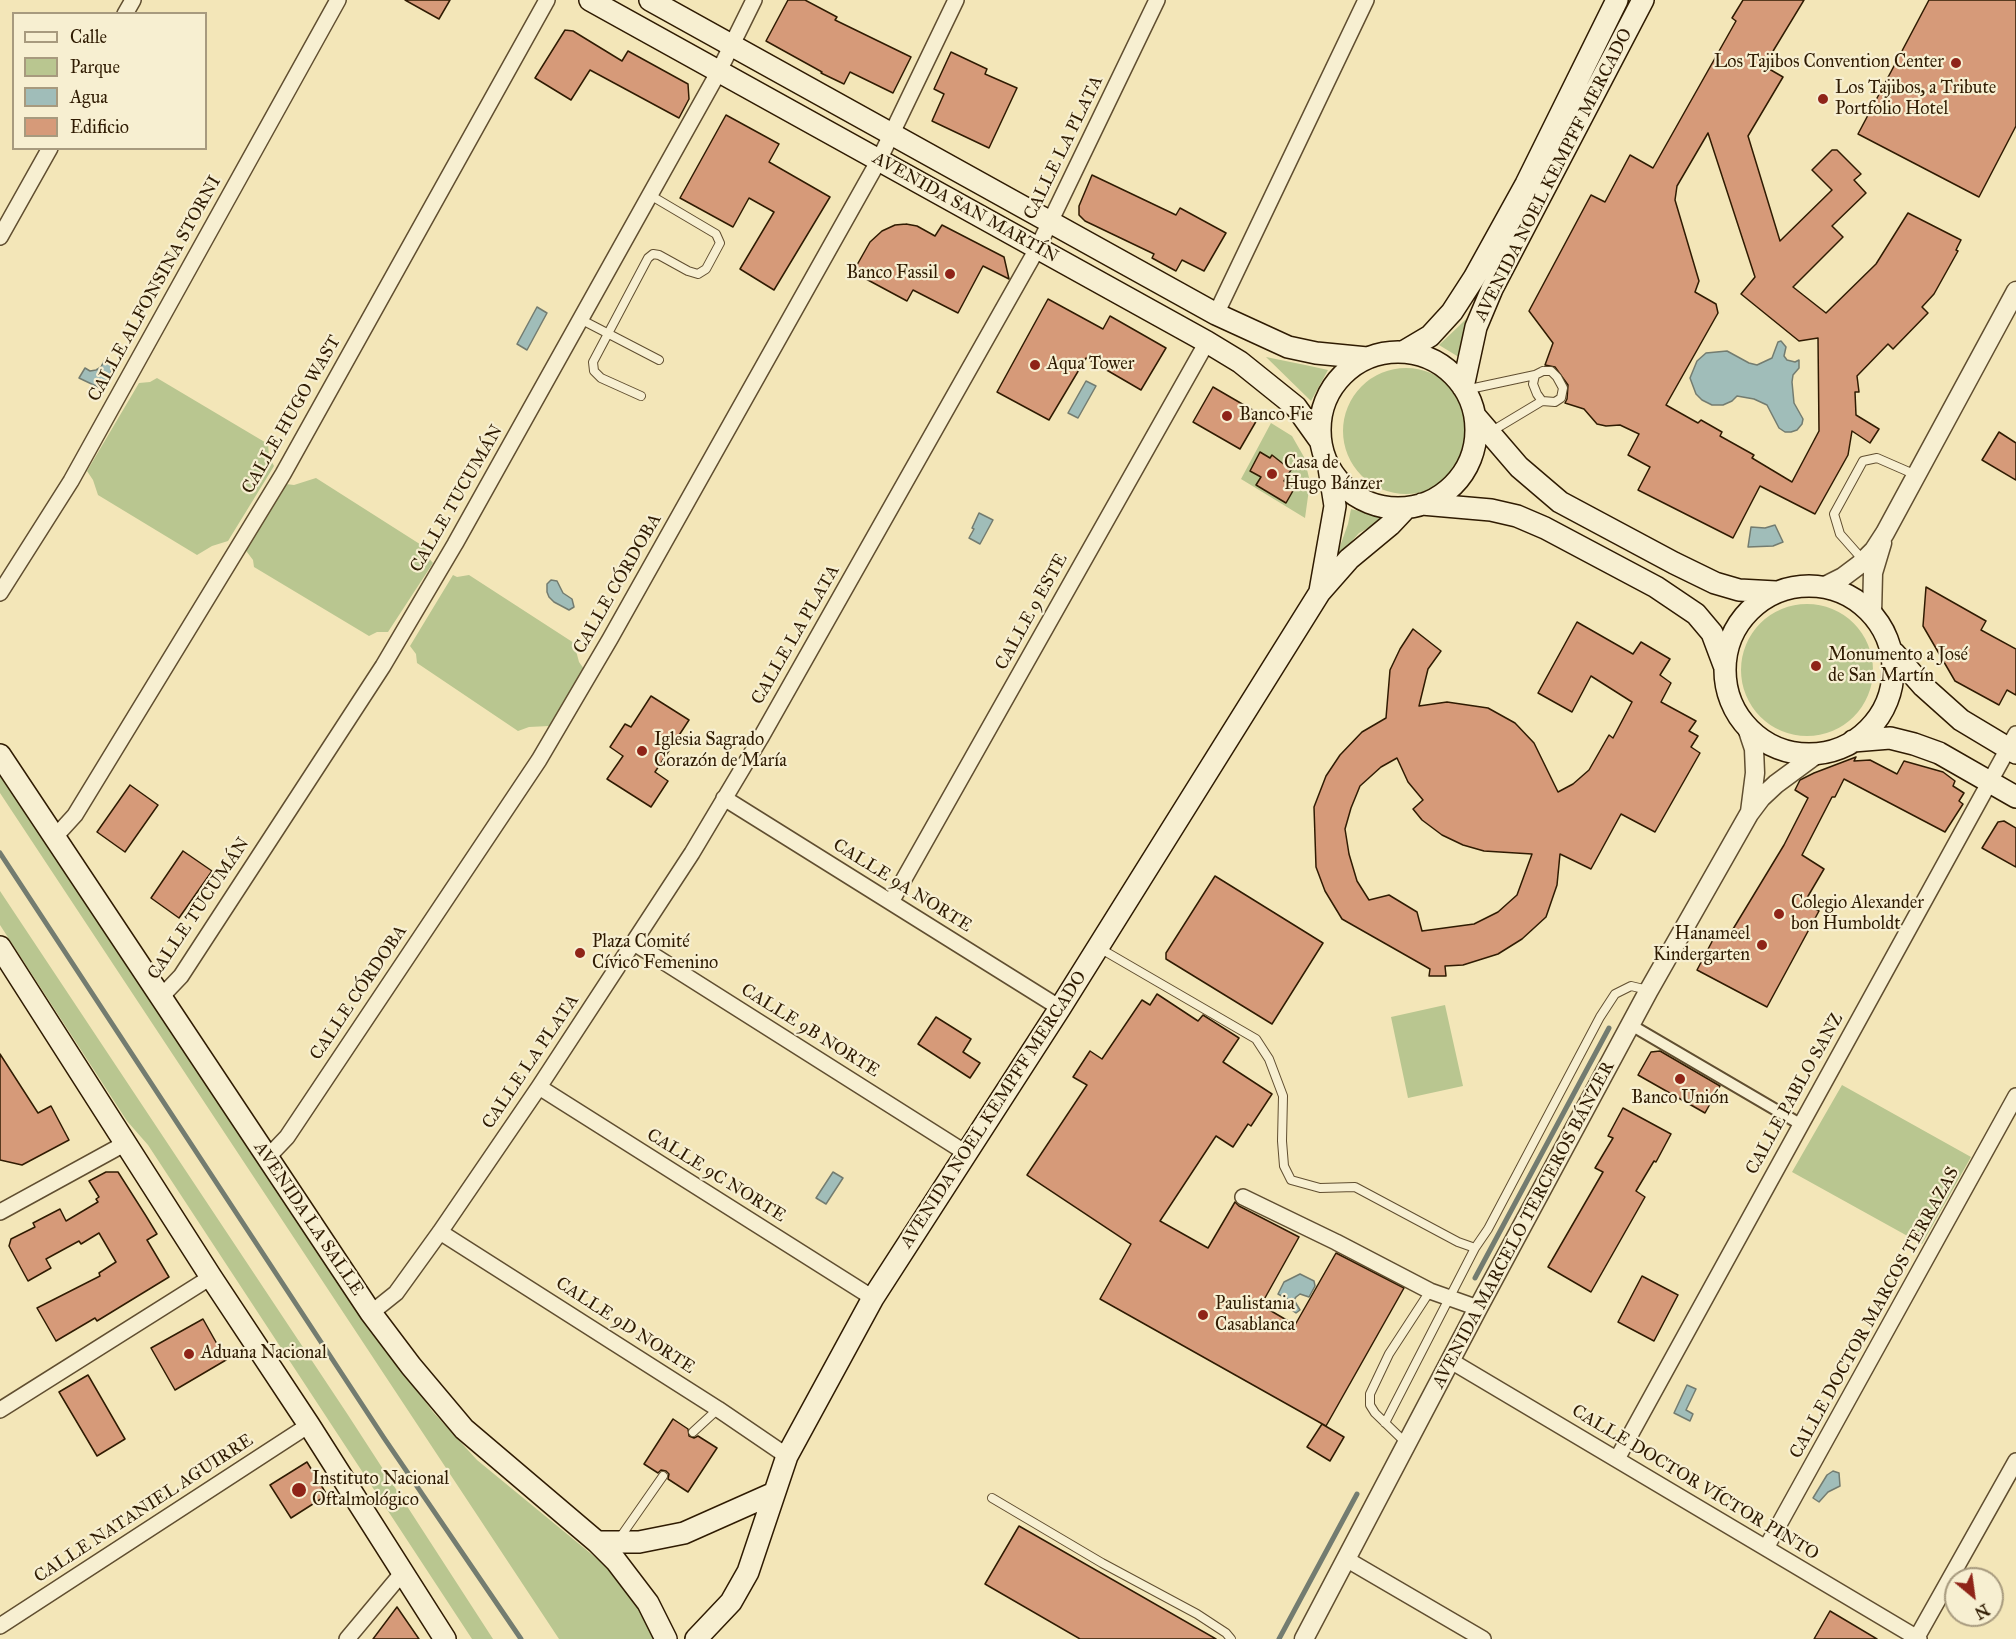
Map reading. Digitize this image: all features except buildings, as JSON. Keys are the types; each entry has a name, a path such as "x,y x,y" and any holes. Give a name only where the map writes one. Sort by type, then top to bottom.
{"main road":[{"name":"AVENIDA SAN MARTÍN","path":"590,0 1207,342 1240,362 1296,407 1321,442"},
{"name":"AVENIDA SAN MARTÍN","path":"650,0 1216,314 1288,347 1316,353 1367,358"},
{"name":"AVENIDA NOEL KEMPFF MERCADO","path":"1404,352 1430,336 1452,312 1474,278 1547,142 1617,0"},
{"name":"AVENIDA NOEL KEMPFF MERCADO","path":"1464,388 1476,327 1492,289 1642,0"},
{"path":"1894,653 1889,696 1881,714 1868,729 1853,741 1833,751 1814,756 1775,749 1760,740 1747,728 1736,712 1727,691 1725,668 1712,633 1696,614 1656,587 1545,528 1517,516 1491,510 1414,506 1383,507 1361,499 1343,485 1329,467 1321,442 1321,417 1330,392 1346,372 1367,358 1385,353 1404,352 1427,357 1448,369 1464,388 1481,430 1560,502 1674,563 1715,583 1738,591 1777,592 1801,586 1825,586 1843,592 1859,602 1872,615 1882,627 1894,653 1923,686 1961,720 2013,745"},
{"path":"1414,506 1442,495 1459,480 1471,461 1481,430"},
{"name":"AVENIDA NOEL KEMPFF MERCADO","path":"1320,592 1335,506 1329,467"},
{"name":"AVENIDA NOEL KEMPFF MERCADO","path":"696,1639 731,1602 748,1572 787,1456 873,1298 1060,1008 1320,592 1348,558 1414,506"},
{"path":"1725,668 1729,645 1739,623 1756,605 1777,592"},
{"path":"1853,741 1890,738 1914,744 1939,753 2016,797"},
{"name":"AVENIDA LA SALLE","path":"0,755 371,1313 411,1366 464,1429 606,1542 648,1603 666,1639"},
{"path":"0,947 445,1639"},
{"path":"606,1542 639,1542 684,1533 774,1493"}],"street":[{"name":"CALLE ALFONSINA STORNI","path":"0,593 71,481 338,0"},
{"name":"CALLE HUGO WAST","path":"54,838 75,815 283,474 547,0"},
{"name":"CALLE TUCUMÁN","path":"161,998 181,976 383,666 454,544 718,73 754,0"},
{"name":"CALLE CÓRDOBA","path":"267,1158 287,1137 539,760 610,639 879,159 956,0"},
{"name":"CALLE LA PLATA","path":"371,1313 396,1293 440,1232 539,1087 692,853 765,729 1037,249 1157,0"},
{"path":"1216,314 1366,0"},
{"path":"0,237 49,150"},
{"path":"1825,586 1843,577 1863,560 1885,533 2016,291"},
{"name":"CALLE 9 ESTE","path":"891,902 1207,342"},
{"path":"1872,615 1874,573 1885,533"},
{"name":"AVENIDA MARCELO TERCEROS BÁNZER","path":"1747,728 1754,749 1755,773 1749,813"},
{"name":"CALLE PABLO SANZ","path":"1617,1460 1989,782 2013,745"},
{"name":"AVENIDA MARCELO TERCEROS BÁNZER","path":"1304,1639 1649,990 1749,813 1776,784 1814,756"},
{"name":"CALLE 9A NORTE","path":"724,798 1060,1008"},
{"name":"CALLE 9B NORTE","path":"634,943 966,1153"},
{"path":"1631,1025 1800,1124"},
{"name":"CALLE 9C NORTE","path":"539,1087 873,1298"},
{"name":"CALLE DOCTOR MARCOS TERRAZAS","path":"1766,1548 2016,1096"},
{"path":"0,1212 126,1143"},
{"path":"1243,1197 1430,1291 1478,1308"},
{"name":"CALLE 9D NORTE","path":"440,1232 718,1409 787,1456"},
{"path":"0,1410 211,1276"},
{"name":"CALLE DOCTOR VÍCTOR PINTO","path":"1451,1361 1918,1639"},
{"name":"CALLE NATANIEL AGUIRRE","path":"0,1626 309,1425"},
{"path":"1918,1639 2016,1461"},
{"path":"1346,1559 1483,1639"},
{"path":"347,1639 403,1572"}],"lane":[{"path":"641,396 601,378 594,371 593,362 652,254 659,255 688,271 698,273 706,269 720,243 716,234 650,195"},
{"path":"580,319 659,360"},
{"path":"1464,388 1535,375 1543,371 1551,371 1563,388 1561,398 1555,402 1542,401 1481,430"},
{"path":"1535,375 1533,384 1542,401"},
{"path":"1863,560 1840,534 1834,514 1863,461 1877,458 1917,475"},
{"path":"1098,947 1256,1039 1269,1059 1283,1096 1283,1157 1284,1166 1292,1180 1320,1188 1355,1187 1458,1242 1475,1248"},
{"path":"1385,1423 1448,1298 1488,1229 1600,1017 1615,994 1631,986 1649,990"},
{"path":"1407,1444 1375,1413 1370,1405 1370,1394 1389,1354 1430,1291"},
{"path":"693,1432 718,1409"},
{"path":"606,1542 663,1476"},
{"path":"992,1498 1102,1563 1197,1614 1226,1633 1231,1639"}],"green space":[{"path":"1480,305 1462,359 1439,345 1459,326"},
{"path":"1266,357 1310,366 1328,370 1311,401"},
{"path":"1406,368 1430,373 1451,386 1464,407 1469,431 1464,455 1451,476 1430,489 1406,494 1382,489 1361,476 1348,455 1343,431 1348,407 1361,386 1382,373"},
{"path":"157,378 268,444 269,456 274,466 228,541 212,546 197,555 98,495 87,471 139,383 150,382"},
{"path":"1271,423 1292,436 1304,457 1310,482 1305,518 1241,479"},
{"path":"316,478 426,548 427,556 433,563 388,632 377,632 369,636 254,567 253,560 244,548 286,484 294,485"},
{"path":"1351,509 1386,518 1359,533 1335,560 1348,524"},
{"path":"453,575 457,577 469,575 574,643 579,662 584,669 549,726 529,727 518,731 417,663 416,654 410,646"},
{"path":"1807,604 1832,609 1854,623 1868,645 1873,670 1868,695 1854,717 1832,731 1807,736 1782,731 1760,717 1746,695 1741,670 1746,645 1760,623 1782,609"},
{"path":"0,773 335,1279 433,1412 477,1460 612,1571 633,1594 654,1631 654,1639 559,1639 0,793"},
{"path":"0,891 348,1415 493,1639 472,1639 148,1145 127,1121 0,925"},
{"path":"1445,1005 1463,1086 1408,1098 1391,1017"},
{"path":"1842,1085 1971,1157 1922,1244 1792,1172"}],"water":[{"path":"537,307 547,313 527,350 517,344"},
{"path":"1781,341 1786,347 1784,356 1787,360 1795,362 1799,360 1799,368 1793,375 1792,382 1794,403 1803,419 1797,430 1785,432 1779,428 1767,405 1754,399 1737,396 1723,405 1712,405 1696,394 1690,378 1697,361 1706,353 1727,351 1757,365 1772,358 1778,342"},
{"path":"104,361 114,365 106,385 100,388 79,378 85,368 90,371 96,370"},
{"path":"1086,381 1096,386 1078,418 1068,413"},
{"path":"979,513 993,520 980,544 969,538"},
{"path":"1775,525 1783,542 1773,546 1748,547 1751,527 1765,528"},
{"path":"551,580 557,581 563,593 572,599 574,607 569,610 549,597 547,584"},
{"path":"833,1172 843,1178 826,1204 816,1198"},
{"path":"1300,1274 1314,1281 1315,1286 1309,1297 1300,1294 1296,1297 1294,1300 1300,1310 1296,1313 1293,1311 1291,1301 1278,1294 1284,1282"},
{"path":"1687,1385 1696,1389 1686,1410 1693,1414 1690,1421 1674,1413"},
{"path":"1833,1471 1839,1473 1840,1486 1828,1492 1819,1502 1813,1498 1827,1475"}],"waterway":[{"path":"0,853 384,1438 521,1639"},
{"path":"1475,1278 1609,1028"},
{"path":"1279,1639 1357,1494"}],"place":[{"name":"Los Tajibos Convention Center","path":"1956,63"},
{"name":"Los Tajibos, a Tribute Portfolio Hotel","path":"1823,99"},
{"name":"Banco Fassil","path":"950,274"},
{"name":"Aqua Tower","path":"1035,365"},
{"name":"Banco Fie","path":"1227,416"},
{"name":"Casa de Hugo Bánzer","path":"1272,474"},
{"name":"Monumento a José de San Martín","path":"1816,666"},
{"name":"Iglesia Sagrado Corazón de María","path":"642,751"},
{"name":"Colegio Alexander bon Humboldt","path":"1779,914"},
{"name":"Hanameel Kindergarten","path":"1762,945"},
{"name":"Plaza Comité Cívico Femenino","path":"580,953"},
{"name":"Banco Unión","path":"1680,1079"},
{"name":"Paulistania Casablanca","path":"1203,1315"},
{"name":"Aduana Nacional","path":"189,1354"},
{"name":"Instituto Nacional Oftalmológico","path":"299,1490"}]}
